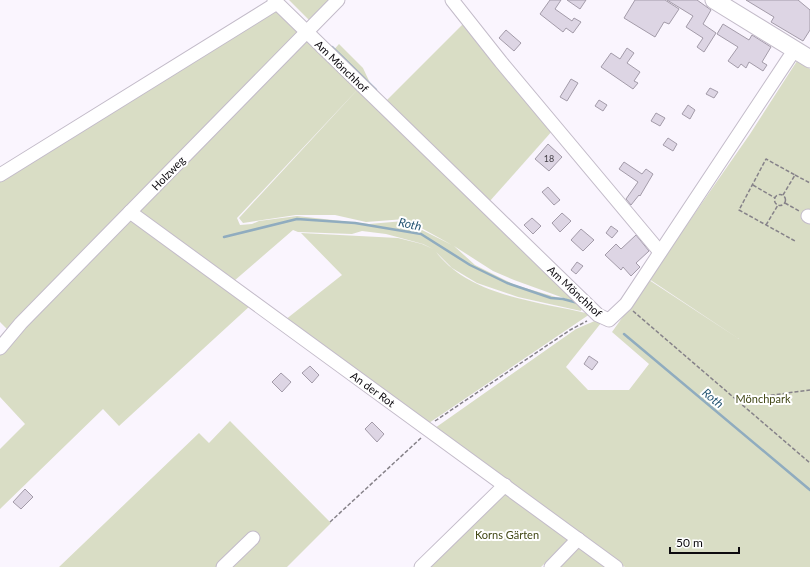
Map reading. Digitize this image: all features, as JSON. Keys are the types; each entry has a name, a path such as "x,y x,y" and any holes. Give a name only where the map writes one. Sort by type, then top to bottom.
{"main road":[{"path":"714,0 810,59"}],"street":[{"name":"Holzweg","path":"0,348 21,323 338,0"},
{"path":"452,0 501,62 660,252"},
{"name":"Am Mönchhof","path":"275,2 598,315 609,320 626,304 795,49"},
{"path":"0,175 275,2"},
{"name":"An der Rot","path":"130,212 428,428 616,567"},
{"path":"421,567 505,486"},
{"path":"223,567 253,538"},
{"path":"551,567 578,539"}],"path":[{"path":"795,241 739,210 766,160 810,183"},
{"path":"783,195 795,175"},
{"path":"753,185 775,198 778,205"},
{"path":"775,198 778,195 783,195"},
{"path":"783,195 786,198 785,203"},
{"path":"766,225 778,205 785,203 809,216"},
{"path":"626,304 735,400 810,463"},
{"path":"330,522 428,428 570,330 598,315"},
{"path":"735,400 810,390"}],"green space":[{"path":"289,0 331,0 310,21"},
{"path":"279,8 359,88 237,218 240,225 297,216 369,224 404,221 452,245 405,219 366,222 335,215 296,215 243,223 239,218 360,87 583,305 581,311 518,297 477,283 455,270 468,279 486,288 507,295 590,314 429,423 285,320 342,275 301,233 398,238 422,244 433,249 423,244 386,234 362,231 352,234 298,232 293,230 227,287 251,305 119,426 103,409 0,509 0,449 25,424 0,397 0,343 9,331 0,322 0,181","holes":["454,246 493,271 583,305 515,285 475,265"]},
{"path":"465,22 553,130 489,202 387,100"},
{"path":"339,44 363,68 370,83 357,75 332,52"},
{"name":"Mönchpark","path":"797,61 810,69 810,567 625,567 435,428 576,329 597,320 601,323 566,367 588,390 629,390 649,364 612,332 649,280 739,339 649,279 750,134"},
{"path":"230,421 331,523 287,567 59,567 199,433 209,443"},
{"name":"Korns Gärten","path":"503,490 570,539 541,567 425,567"},
{"path":"579,547 607,567 558,567"}],"building":[{"path":"550,0 561,0 555,9 572,21 574,18 581,22 573,33 566,28 563,32 540,14"},
{"path":"567,0 586,0 580,9"},
{"path":"635,0 665,0 679,9 669,24 664,22 655,37 624,18"},
{"path":"667,0 697,0 711,10 703,24 716,33 704,52 697,47 703,38 686,27 693,16"},
{"path":"746,0 798,0 810,10 810,30 803,41 771,22 774,17"},
{"path":"723,24 749,40 752,35 771,47 762,62 767,65 763,71 749,62 746,68 741,64 738,68 728,61 738,47 717,34"},
{"path":"506,30 521,43 514,51 499,38"},
{"path":"627,48 634,53 627,63 640,72 634,81 638,83 633,89 601,67 611,53 620,59"},
{"path":"571,79 578,83 567,101 560,97"},
{"path":"710,88 718,92 714,98 706,94"},
{"path":"599,100 607,105 603,111 595,106"},
{"path":"688,105 695,110 690,119 682,114"},
{"path":"656,113 665,118 660,126 651,121"},
{"path":"668,138 677,144 673,151 663,145"},
{"path":"548,144 562,157 549,171 535,159"},
{"path":"624,162 642,174 646,169 653,174 640,196 639,195 631,205 626,199 638,182 619,169"},
{"path":"548,187 560,200 554,205 542,192"},
{"path":"562,213 571,221 560,232 552,223"},
{"path":"532,218 541,226 533,234 524,225"},
{"path":"611,226 618,231 612,238 606,233"},
{"path":"581,229 594,240 583,251 571,240"},
{"path":"636,235 649,251 636,263 640,267 631,276 623,267 621,270 605,255 616,244 621,249"},
{"path":"577,262 583,266 576,274 571,270"},
{"path":"589,356 598,362 592,370 584,364"},
{"path":"310,366 319,375 312,383 302,373"},
{"path":"281,373 291,382 282,392 272,382"},
{"path":"372,422 384,434 377,442 365,429"},
{"path":"25,489 33,497 21,509 13,502"}],"waterway":[{"path":"332,47 376,90"},
{"name":"Roth","path":"224,237 297,219 355,223 421,234 470,265 507,283 551,298 563,299 578,303"},
{"name":"Roth","path":"624,334 810,490"}]}
